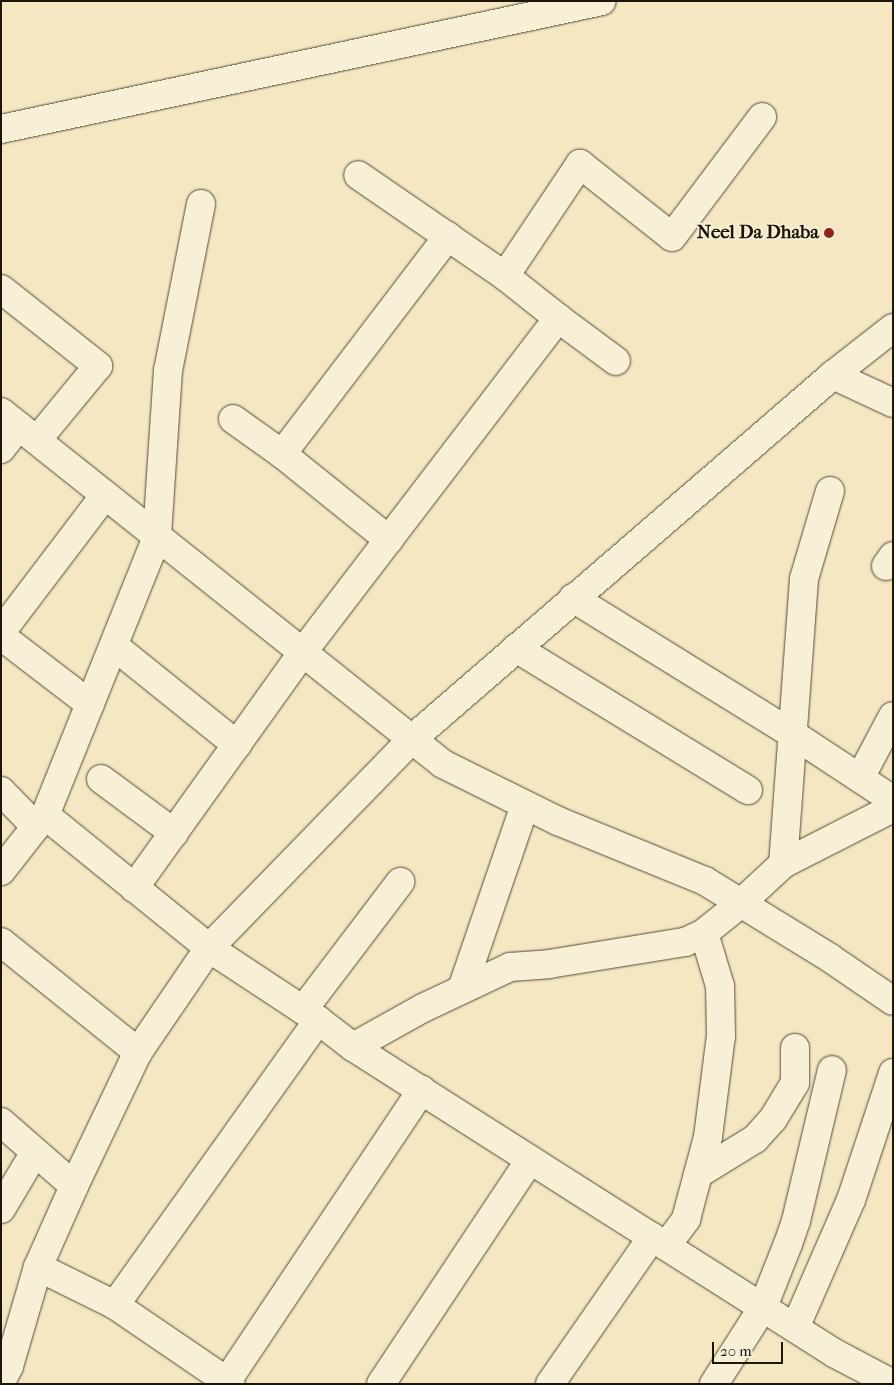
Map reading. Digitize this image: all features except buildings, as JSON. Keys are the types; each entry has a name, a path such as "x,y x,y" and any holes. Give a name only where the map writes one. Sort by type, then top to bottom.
{"street":[{"path":"1,129 602,1"},
{"path":"505,276 580,164 672,237 762,117"},
{"path":"358,175 505,276 616,361"},
{"path":"1,871 41,821 157,537 168,370 201,204"},
{"path":"282,454 448,236"},
{"path":"1,289 98,366 19,426 1,449"},
{"path":"134,888 302,653 558,318"},
{"path":"1,1382 9,1366 38,1267 74,1186 138,1052 209,948 412,739 833,375 893,328"},
{"path":"833,375 893,403"},
{"path":"233,419 282,454 389,540"},
{"path":"19,426 443,764 558,822 705,881 830,958 893,1001"},
{"path":"783,864 791,733 804,579 830,491"},
{"path":"1,632 105,495"},
{"path":"574,598 791,733 893,800"},
{"path":"1,636 90,704"},
{"path":"114,646 237,745"},
{"path":"516,648 748,790"},
{"path":"860,778 893,716"},
{"path":"101,779 174,833"},
{"path":"1,791 134,888 209,948 311,1015 353,1047 834,1353 856,1376 892,1384"},
{"path":"462,990 525,805"},
{"path":"353,1047 423,1008 510,967 549,964 685,942 704,933 741,903 783,864 893,808"},
{"path":"115,1305 400,882"},
{"path":"550,1384 659,1241 686,1219 708,1137 721,1036 720,986 704,933"},
{"path":"1,942 138,1052"},
{"path":"698,1174 756,1139 773,1119 795,1082 795,1048"},
{"path":"714,1384 762,1307 796,1221 832,1070"},
{"path":"795,1328 851,1200 893,1073"},
{"path":"38,1267 115,1305 228,1383 422,1090"},
{"path":"1,1122 74,1186"},
{"path":"1,1209 34,1152"},
{"path":"381,1384 530,1160"}],"place":[{"name":"Neel Da Dhaba","path":"829,233"}]}
